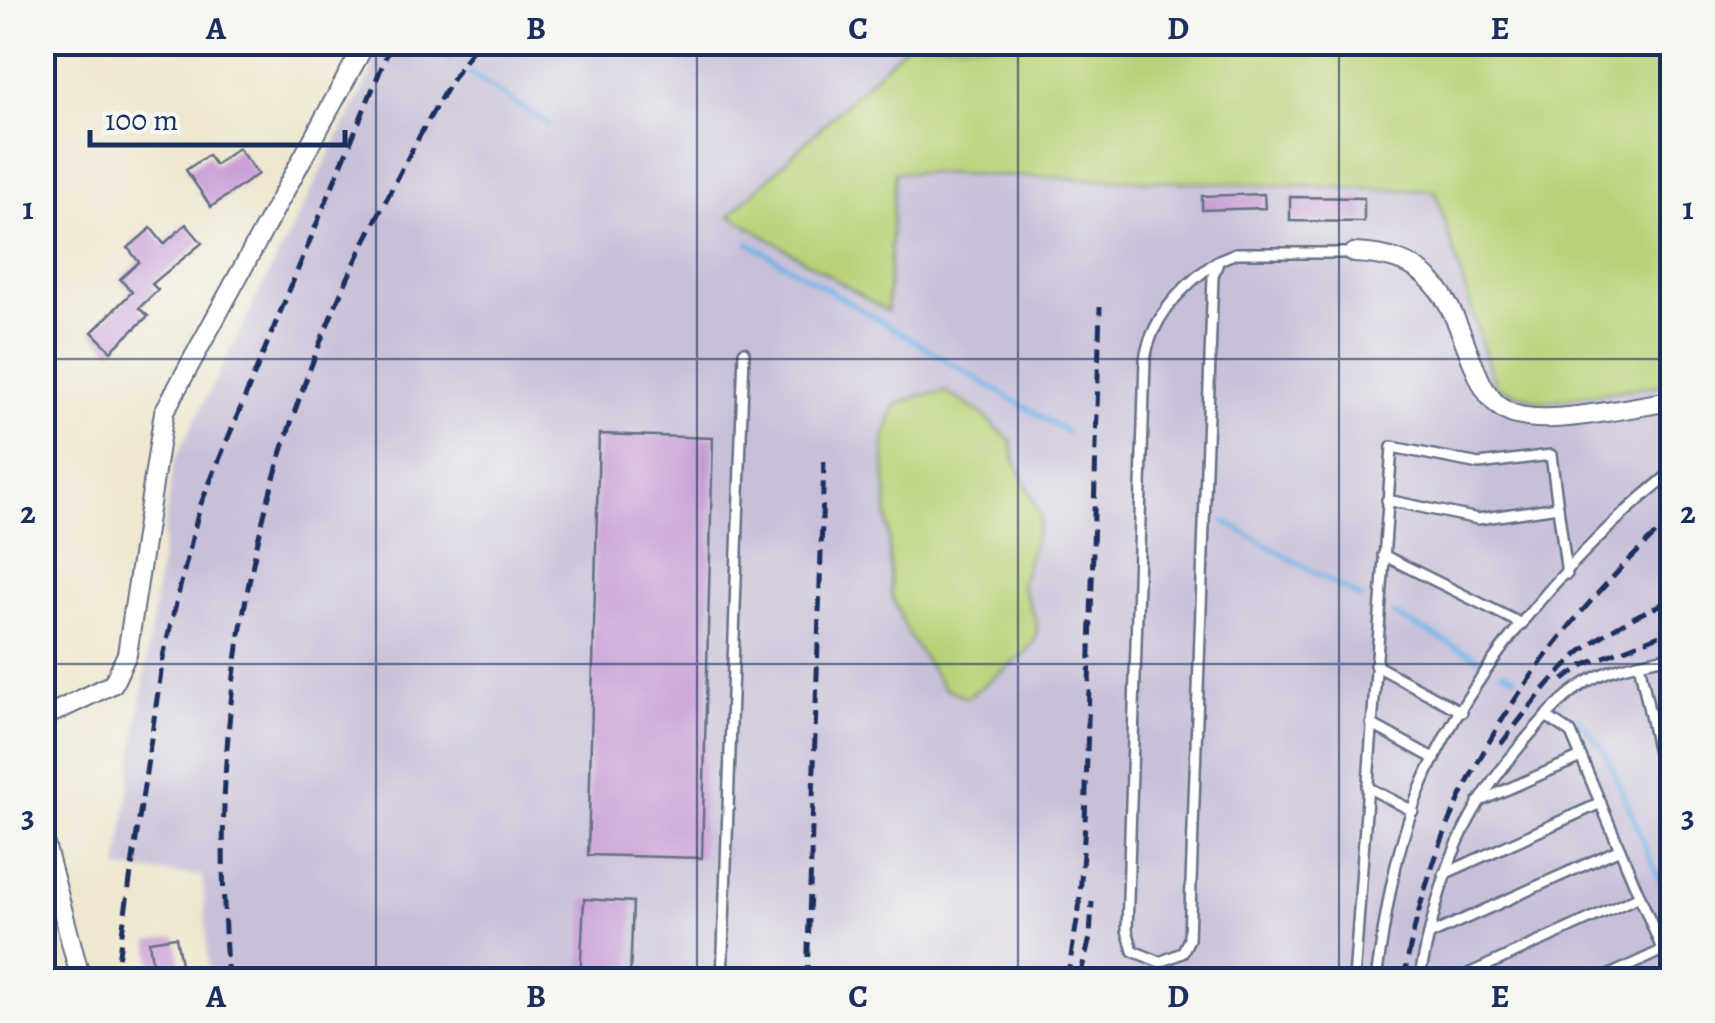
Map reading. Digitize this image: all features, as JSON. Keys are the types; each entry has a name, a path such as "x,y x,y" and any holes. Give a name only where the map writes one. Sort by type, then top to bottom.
{"street":[{"path":"42,718 114,684 127,654 164,412 366,42"},
{"path":"1354,253 1390,254 1414,263 1430,280 1459,328 1482,387 1506,410 1535,418 1672,402"},
{"path":"42,832 81,980"}],"lane":[{"path":"1219,260 1213,276 1189,940 1182,952 1160,962 1133,952 1127,930 1148,341 1160,316 1219,260 1236,253 1354,253"},
{"path":"722,980 744,352"},
{"path":"1354,980 1392,447 1479,464 1551,455 1568,574"},
{"path":"1376,980 1388,894 1413,811 1435,759 1462,712 1522,624 1633,504 1672,472"},
{"path":"1388,500 1478,519 1558,507"},
{"path":"1383,555 1522,624"},
{"path":"1419,980 1443,874 1476,802 1546,716 1580,686 1639,663 1672,656"},
{"path":"1639,663 1672,820"},
{"path":"1375,665 1462,712"},
{"path":"1546,716 1571,734 1672,973"},
{"path":"1371,724 1435,759"},
{"path":"1476,802 1581,757"},
{"path":"1367,786 1413,811"},
{"path":"1443,874 1601,803"},
{"path":"1429,936 1620,850"},
{"path":"1455,980 1640,896"},
{"path":"1600,980 1663,950"}],"shaded area":[{"path":"376,43 908,43 730,215 887,310 895,172 1436,191 1495,386 1542,401 1672,383 1672,980 209,980 203,876 118,869 174,461 371,73"}],"green space":[{"path":"908,43 1672,43 1672,383 1542,402 1495,386 1435,191 895,172 887,311 730,215"},
{"path":"947,392 981,413 1011,441 1014,458 1041,518 1021,584 1037,623 1036,639 1022,656 967,698 944,688 910,638 891,594 884,441 895,406 917,396"}],"building":[{"path":"238,148 258,174 211,207 186,170 208,155 215,165"},
{"path":"1264,194 1265,208 1202,210 1202,196"},
{"path":"1290,197 1364,198 1364,222 1290,221"},
{"path":"186,224 202,243 152,284 158,290 139,308 148,316 111,351 92,332 132,292 120,279 139,262 128,248 151,228 164,244"},
{"path":"599,434 713,438 702,858 588,855"},
{"path":"584,899 633,902 630,980 580,980"},
{"path":"176,937 181,964 153,969 149,941"}],"waterway":[{"path":"428,42 450,60"},
{"path":"469,73 549,125"},
{"path":"749,243 1067,432"},
{"path":"1225,522 1360,598"},
{"path":"1394,615 1478,658"},
{"path":"1503,671 1515,677"},
{"path":"1578,718 1605,751 1672,909"}],"railway":[{"path":"115,980 164,652 200,506 392,42"},
{"path":"228,980 223,877 225,776 234,678 249,581 272,486 301,392 338,299 416,143 478,42"},
{"path":"1067,980 1079,909 1085,825 1100,307"},
{"path":"807,980 824,461"},
{"path":"1404,980 1439,848 1498,727 1577,618 1672,519"},
{"path":"1501,744 1574,658 1615,628 1672,600"},
{"path":"1563,680 1584,665 1672,630"},
{"path":"1080,976 1090,938 1092,902"}]}
